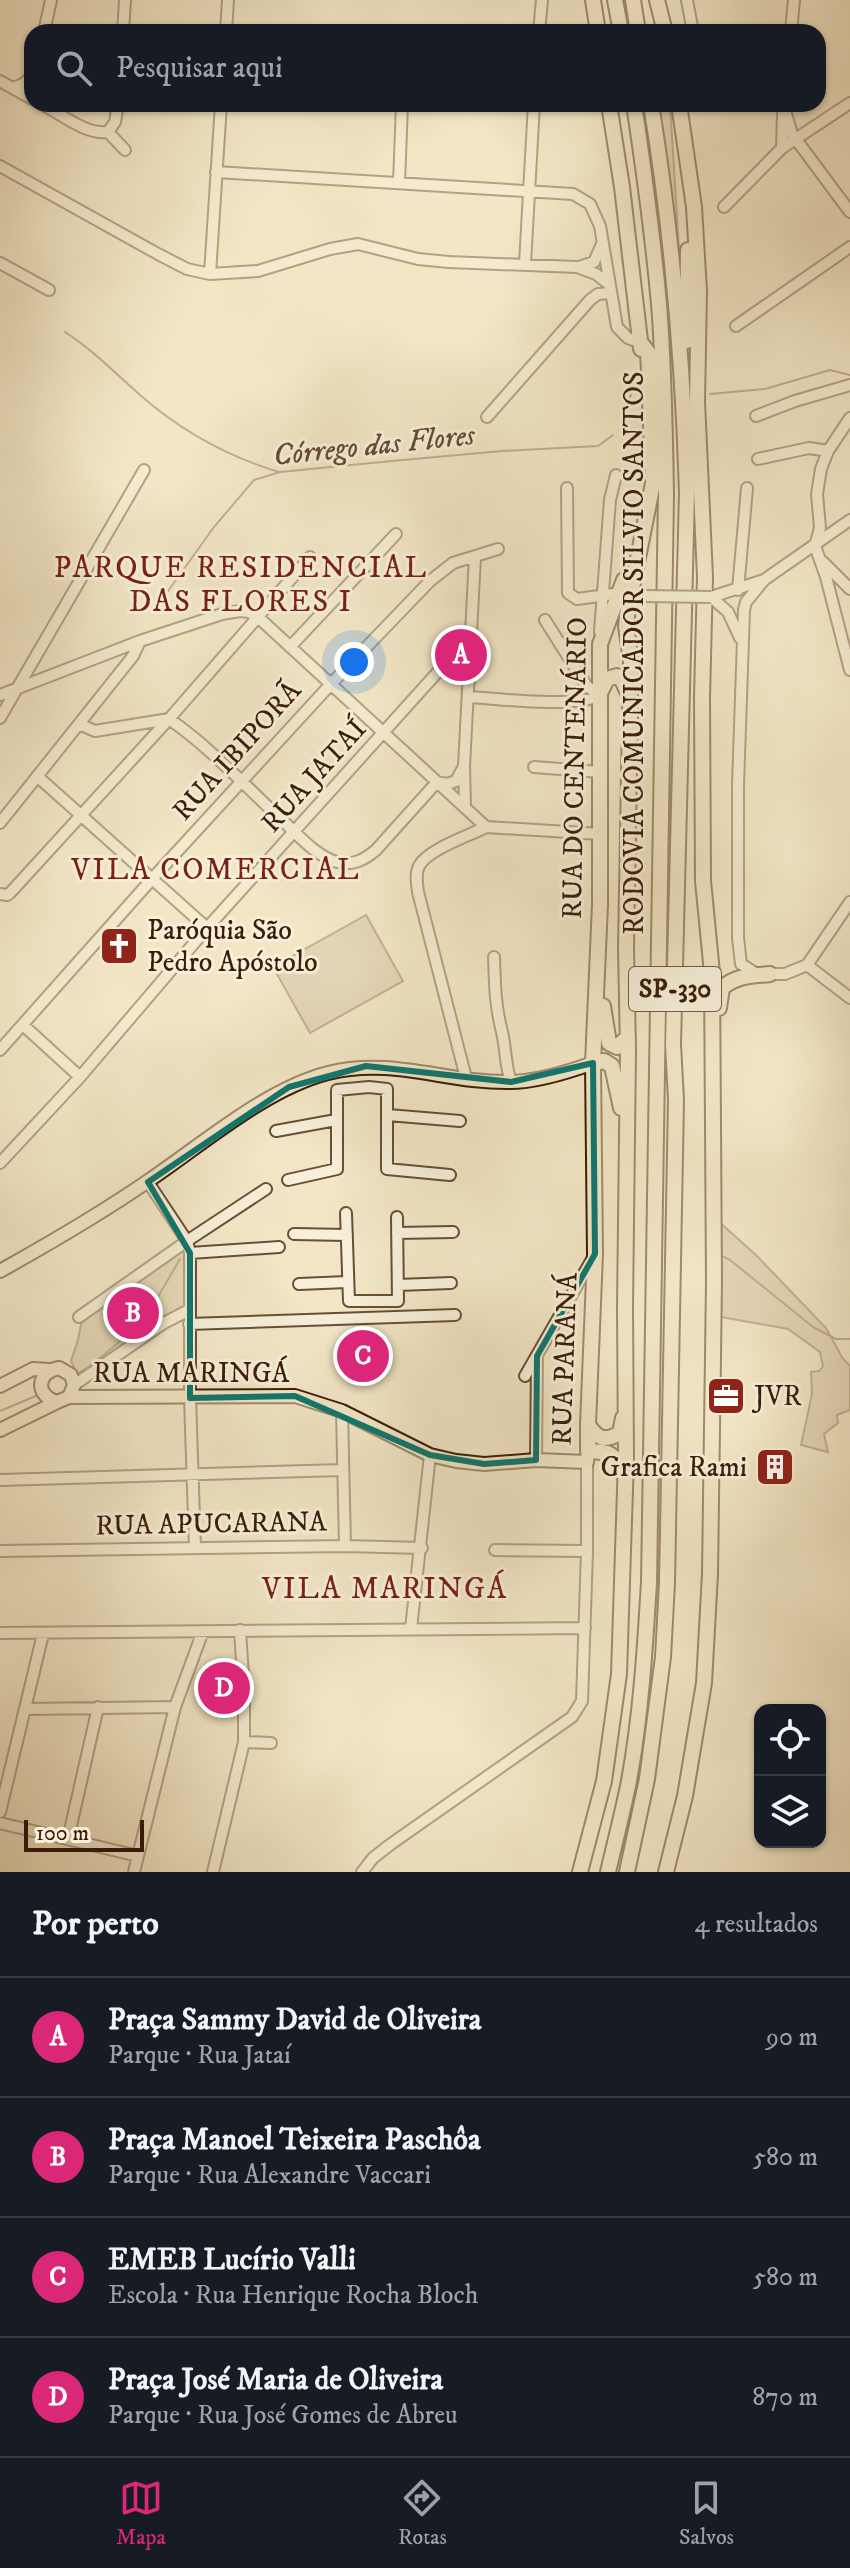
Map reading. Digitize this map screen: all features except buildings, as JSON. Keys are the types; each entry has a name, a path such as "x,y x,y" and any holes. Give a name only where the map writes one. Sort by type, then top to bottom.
{"highway":[{"path":"593,0 597,24"},
{"path":"615,0 620,24"},
{"path":"633,0 637,24"},
{"path":"657,0 663,24"},
{"path":"600,644 626,593 647,472 641,343 610,112"},
{"name":"RODOVIA COMUNICADOR SILVIO SANTOS","path":"608,1872 629,1780 645,1658 649,1582 666,494 659,307 635,112"},
{"name":"RODOVIA COMUNICADOR SILVIO SANTOS","path":"627,1872 640,1819 656,1722 667,1583 676,1100 673,1044 687,492 684,413 667,214 652,112"},
{"path":"679,112 687,213 684,413"},
{"path":"665,1872 685,1796 699,1722 709,1594 715,1203 712,973 703,881 705,577 697,414 699,291 694,207 680,112"},
{"path":"580,1872 604,1781 615,1709 620,1642 626,1459 626,948 631,661 626,626 626,593"},
{"name":"RUA DO CENTENÁRIO","path":"593,1063 599,953 600,644"},
{"path":"599,696 607,679 617,676 629,696"},
{"path":"599,953 603,1018 609,1043 617,1047 628,1037"},
{"path":"711,1059 719,1044 719,997 722,988 742,976 770,974"},
{"path":"593,1063 608,1062 616,1076 627,1160"},
{"name":"RUA PARANÁ","path":"587,1456 595,1254 593,1063"},
{"path":"587,1456 607,1452 618,1445 626,1398"},
{"path":"588,1425 602,1440 620,1433"},
{"path":"607,1452 616,1458 624,1474"},
{"path":"601,1872 617,1834"}],"main road":[{"path":"0,1271 76,1229 264,1102 308,1079 371,1066 511,1082 593,1063"},
{"path":"4,1384 33,1369 59,1368 68,1372 67,1395"},
{"path":"50,1370 43,1376 41,1384 47,1399 67,1395"},
{"path":"4,1384 26,1380 41,1384"},
{"path":"0,1430 67,1395"},
{"name":"RUA MARINGÁ","path":"67,1395 190,1398 295,1396 342,1411 430,1455 456,1461 484,1464 587,1456"}],"street":[{"path":"46,24 51,0"},
{"path":"124,24 125,0"},
{"path":"226,24 228,0"},
{"path":"535,0 542,0 540,24"},
{"path":"687,0 692,24"},
{"path":"792,24 794,0"},
{"path":"0,81 24,94"},
{"path":"13,88 24,82"},
{"path":"724,207 782,148 850,103"},
{"path":"57,112 99,133 108,132 115,122 117,112"},
{"path":"210,274 220,112"},
{"path":"399,183 402,112"},
{"path":"525,264 533,112"},
{"path":"782,148 783,112"},
{"path":"785,112 792,134 850,212"},
{"path":"108,132 125,150"},
{"path":"0,166 187,269 210,274 258,271 330,249 358,244 433,261 577,267 596,274 611,289"},
{"path":"216,172 573,194 584,198 596,214 603,241 617,327 628,338 641,343"},
{"path":"577,267 594,262 603,241"},
{"path":"736,326 850,247"},
{"path":"0,263 49,290"},
{"path":"487,417 590,300 611,289"},
{"path":"756,416 850,385"},
{"path":"850,418 828,451 817,494 820,528 815,546 850,670"},
{"path":"758,459 809,448 828,451"},
{"path":"0,718 144,470"},
{"name":"RUA DO CENTENÁRIO","path":"600,644 610,500 616,475"},
{"path":"567,488 568,593 577,599 626,593 711,597 738,590 764,580 850,520"},
{"path":"738,590 747,488"},
{"path":"290,647 396,534"},
{"name":"RUA IBIPORÃ","path":"0,1050 152,879 430,581 453,563 498,549"},
{"path":"2,895 10,893 169,719 310,557"},
{"path":"465,807 464,766 475,557"},
{"path":"821,560 850,589"},
{"path":"764,580 746,602 742,644 738,785 738,955 741,964 748,970 770,974 785,974 807,965 850,902"},
{"path":"628,608 646,596"},
{"path":"711,597 728,612 742,644"},
{"path":"0,695 140,641 240,611 249,612 486,827"},
{"path":"545,620 586,685 599,696"},
{"name":"RUA JATAÍ","path":"0,1163 80,1077 207,928 472,634"},
{"path":"0,823 133,656 140,641"},
{"path":"439,671 453,669 469,682"},
{"path":"469,697 584,701 599,696"},
{"path":"79,724 95,731 169,719"},
{"path":"169,719 295,833 337,862 353,863 365,859 437,782"},
{"path":"437,782 447,784 456,781 464,766"},
{"path":"534,767 600,772"},
{"path":"37,776 207,928"},
{"path":"466,1078 418,892 416,876 419,865 429,855 486,827 600,834"},
{"path":"494,957 495,1007 511,1082"},
{"path":"807,965 850,998"},
{"path":"23,1025 80,1077"},
{"path":"369,1087 371,1066"},
{"path":"355,1087 357,1068"},
{"path":"288,1180 337,1169 337,1090 355,1087 387,1089 387,1169 450,1175"},
{"path":"388,1115 460,1121"},
{"path":"276,1131 336,1120"},
{"path":"148,1182 187,1241 190,1253 190,1398 195,1548"},
{"path":"79,1317 266,1189"},
{"path":"346,1213 349,1301 398,1301 397,1217"},
{"path":"397,1233 453,1232"},
{"path":"294,1234 347,1235"},
{"path":"190,1253 279,1247"},
{"path":"525,1376 595,1254"},
{"path":"299,1284 347,1282"},
{"path":"398,1285 451,1283"},
{"path":"366,1302 367,1318"},
{"path":"382,1302 382,1318"},
{"path":"67,1395 164,1323 189,1310"},
{"path":"189,1324 455,1315"},
{"path":"536,1460 537,1356"},
{"path":"342,1411 345,1546"},
{"path":"342,1432 355,1417"},
{"path":"411,1629 430,1455"},
{"name":"RUA PARANÁ","path":"362,1872 373,1858 391,1844 572,1717 582,1701 587,1456"},
{"path":"0,1480 342,1470"},
{"name":"RUA APUCARANA","path":"0,1551 345,1546 422,1548"},
{"path":"495,1550 587,1551"},
{"path":"0,1633 585,1628"},
{"path":"213,1872 244,1742 240,1630"},
{"path":"134,1872 175,1707 203,1631"},
{"path":"0,1812 43,1634"},
{"path":"68,1839 98,1707"},
{"path":"26,1709 175,1707"},
{"path":"244,1742 271,1743"},
{"path":"0,1823 138,1856"}],"highlighted area":[{"path":"593,1063 595,1254 537,1356 536,1460 484,1464 430,1455 295,1396 190,1398 190,1253 148,1182 289,1087 366,1066 511,1082"}],"shaded area":[{"path":"657,112 670,112 679,249 675,242"},
{"path":"366,915 403,981 310,1033 273,967"},
{"path":"718,1221 756,1255 826,1328 850,1366 850,1410 837,1415 838,1423 824,1434 828,1452 801,1445 812,1394 811,1372 819,1371 823,1366 820,1352 788,1329 721,1317"},
{"path":"184,1246 186,1307 77,1374 71,1361 82,1319"}],"waterway":[{"path":"65,332 155,408 188,431 242,459 279,472"},
{"name":"Córrego das Flores","path":"710,394 765,389 830,370 850,375"},
{"name":"Córrego das Flores","path":"622,426 631,395"},
{"name":"Córrego das Flores","path":"153,612 214,527 254,480 280,472 502,451 598,446 613,435"},
{"path":"720,1255 813,1327 836,1339 850,1339"},
{"path":"87,1369 144,1321 180,1259"},
{"path":"0,1411 38,1395"}],"place":[{"name":"Praça Sammy David de Oliveira","path":"461,655"},
{"name":"Paróquia São Pedro Apóstolo","path":"119,946"},
{"name":"Praça Manoel Teixeira Paschôa","path":"133,1313"},
{"name":"EMEB Lucírio Valli","path":"363,1356"},
{"name":"JVR","path":"726,1396"},
{"name":"Grafica Rami","path":"775,1467"},
{"name":"Praça José Maria de Oliveira","path":"224,1688"}],"district":[{"name":"PARQUE RESIDENCIAL DAS FLORES I","path":"241,585"},
{"name":"VILA COMERCIAL","path":"216,870"},
{"name":"VILA MARINGÁ","path":"385,1589"}]}
